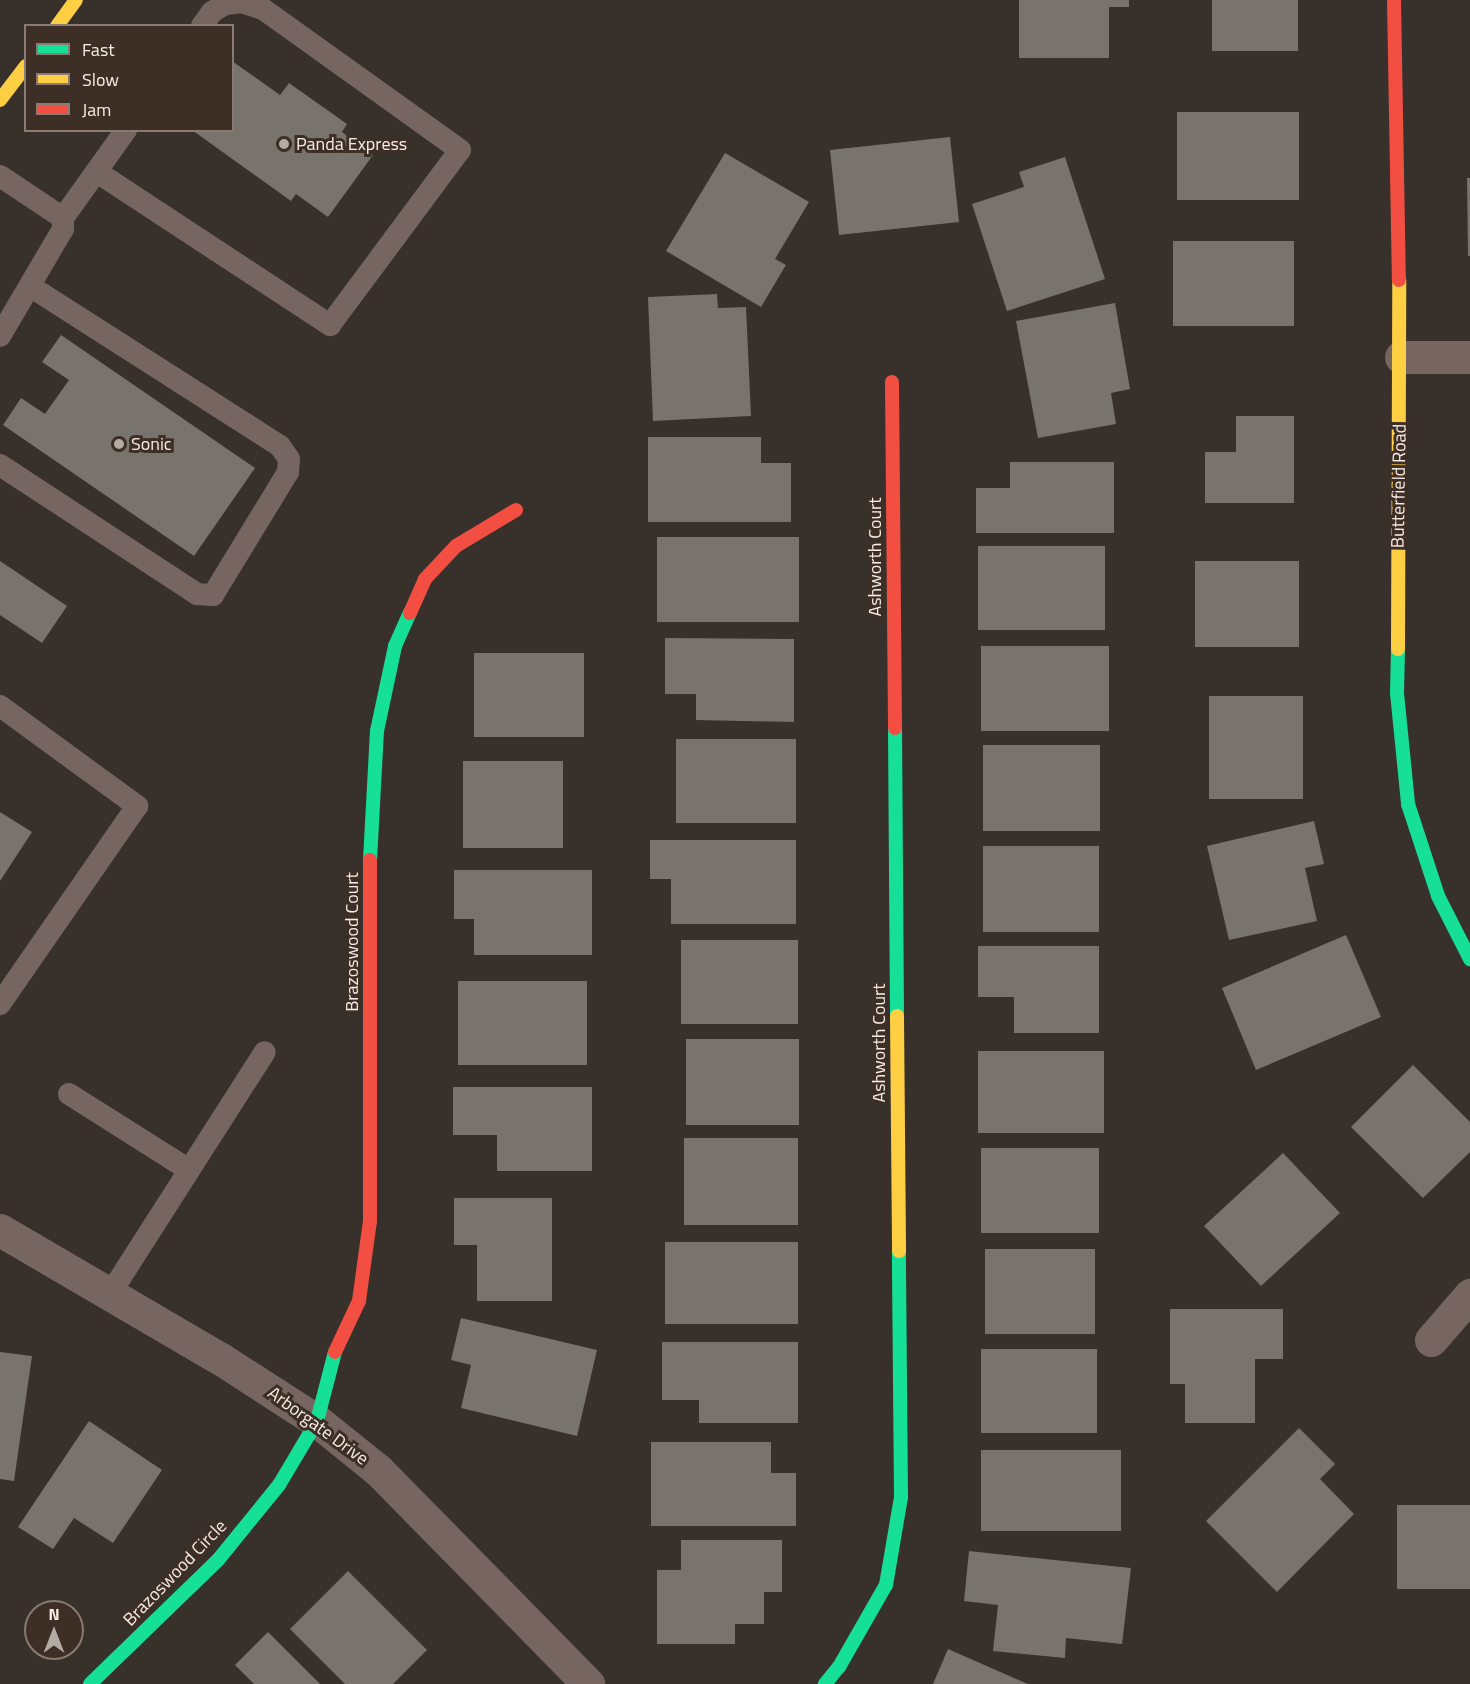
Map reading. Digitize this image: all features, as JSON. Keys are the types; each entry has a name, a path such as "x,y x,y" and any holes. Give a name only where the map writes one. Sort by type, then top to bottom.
{"street":[{"path":"58,24 76,0"},
{"name":"Butterfield Road","path":"1394,0 1401,357 1397,693 1408,804 1438,896 1470,959"},
{"path":"0,100 24,69"},
{"path":"1401,357 1470,357"},
{"name":"Ashworth Court","path":"825,1684 839,1667 886,1585 901,1497 892,382"},
{"name":"Brazoswood Court","path":"317,1420 333,1356 359,1301 370,1221 370,810 377,731 394,646 425,579 456,546 516,510"},
{"name":"Arborgate Drive","path":"0,1230 317,1420 378,1470 588,1684"},
{"path":"1431,1340 1470,1295"},
{"name":"Brazoswood Circle","path":"90,1684 218,1560 279,1485 317,1420"}],"lane":[{"path":"97,172 330,325 460,150 263,9 242,2 225,4 212,12 203,24"},
{"path":"0,336 63,229 63,218 125,132"},
{"path":"0,176 63,218"},
{"path":"0,465 197,594 213,595 288,472 289,459 280,446 30,286"},
{"path":"0,706 137,806 0,1004"},
{"path":"110,1294 265,1052"},
{"path":"69,1094 189,1170"}],"building":[{"path":"1019,0 1129,0 1129,7 1109,7 1109,58 1019,58"},
{"path":"1212,0 1298,0 1298,51 1212,51"},
{"name":"Panda Express","path":"234,62 280,95 289,83 347,124 342,132 373,155 328,217 296,194 291,201 195,132 234,132"},
{"path":"1177,112 1299,112 1299,200 1177,200"},
{"path":"950,137 959,222 839,235 830,150"},
{"path":"725,153 809,202 775,259 786,265 761,307 666,251"},
{"path":"1065,157 1105,279 1007,311 972,204 1024,187 1019,172"},
{"path":"1467,178 1470,178 1470,256 1468,256"},
{"path":"1173,241 1294,241 1294,326 1173,326"},
{"path":"717,294 718,308 746,307 751,416 653,421 648,297"},
{"path":"1115,303 1130,389 1111,393 1116,424 1038,438 1016,321"},
{"path":"61,335 255,468 194,556 3,425 21,398 45,414 69,380 42,362"},
{"path":"1236,416 1294,416 1294,503 1205,503 1205,452 1236,452"},
{"path":"648,437 761,437 761,463 791,463 791,522 648,522"},
{"path":"1010,462 1114,462 1114,533 976,533 976,488 1010,488"},
{"path":"657,537 799,537 799,622 657,622"},
{"path":"978,546 1105,546 1105,630 978,630"},
{"path":"0,561 67,606 42,643 0,615"},
{"path":"1195,561 1299,561 1299,647 1195,647"},
{"path":"665,638 794,639 794,722 696,720 696,694 665,694"},
{"path":"981,646 1109,646 1109,731 981,731"},
{"path":"474,653 584,653 584,737 474,737"},
{"path":"1209,696 1303,696 1303,799 1209,799"},
{"path":"676,739 796,739 796,823 676,823"},
{"path":"983,745 1100,745 1100,831 983,831"},
{"path":"463,761 563,761 563,848 463,848"},
{"path":"0,812 32,832 0,881"},
{"path":"1314,821 1324,864 1305,868 1317,921 1229,940 1207,846"},
{"path":"650,840 796,840 796,924 671,924 671,879 650,879"},
{"path":"983,846 1099,846 1099,932 983,932"},
{"path":"454,870 592,870 592,955 474,955 474,919 454,919"},
{"path":"1346,935 1381,1017 1256,1070 1222,988"},
{"path":"681,940 798,940 798,1024 681,1024"},
{"path":"978,946 1099,946 1099,1033 1014,1033 1014,997 978,997"},
{"path":"458,981 587,981 587,1065 458,1065"},
{"path":"686,1039 799,1039 799,1125 686,1125"},
{"path":"978,1051 1104,1051 1104,1133 978,1133"},
{"path":"1413,1065 1470,1122 1470,1152 1423,1198 1351,1127"},
{"path":"453,1087 592,1087 592,1171 497,1171 497,1135 453,1135"},
{"path":"684,1138 798,1138 798,1225 684,1225"},
{"path":"981,1148 1099,1148 1099,1233 981,1233"},
{"path":"1283,1153 1340,1213 1261,1286 1204,1226"},
{"path":"454,1198 552,1198 552,1301 477,1301 477,1245 454,1245"},
{"path":"665,1242 798,1242 798,1324 665,1324"},
{"path":"985,1249 1095,1249 1095,1334 985,1334"},
{"path":"1170,1309 1283,1309 1283,1359 1255,1359 1255,1423 1185,1423 1185,1384 1170,1384"},
{"path":"461,1318 597,1350 577,1436 461,1408 471,1365 451,1360"},
{"path":"662,1342 798,1342 798,1423 699,1423 699,1400 662,1400"},
{"path":"981,1349 1097,1349 1097,1433 981,1433"},
{"path":"0,1352 32,1356 14,1481 0,1479"},
{"path":"89,1421 162,1470 113,1543 74,1518 53,1549 18,1527"},
{"path":"1299,1428 1335,1464 1320,1479 1354,1514 1277,1592 1206,1521"},
{"path":"651,1442 771,1442 771,1473 796,1473 796,1526 651,1526"},
{"path":"981,1450 1121,1450 1121,1531 981,1531"},
{"path":"1397,1505 1470,1505 1470,1589 1397,1589"},
{"path":"681,1540 782,1540 782,1592 764,1592 764,1624 735,1624 735,1644 657,1644 657,1570 681,1570"},
{"path":"969,1551 1131,1568 1122,1644 1066,1638 1065,1658 993,1651 998,1605 964,1601"},
{"path":"348,1571 427,1650 393,1684 345,1684 290,1629"},
{"path":"268,1632 320,1684 254,1684 235,1665"},
{"path":"948,1649 1028,1684 933,1684"}],"traffic: fast":[{"path":"370,860 377,731 395,646 410,613"},
{"path":"1398,649 1397,693 1408,804 1438,896 1470,959"},
{"path":"895,728 897,1016"},
{"path":"825,1684 839,1667 886,1585 901,1497 899,1251"},
{"path":"90,1684 218,1560 279,1485 317,1421 335,1352"}],"traffic: slow":[{"path":"58,24 76,0"},
{"path":"0,100 24,69"},
{"path":"1398,649 1399,280"},
{"path":"897,1016 899,1251"}],"traffic: jam":[{"path":"1394,0 1399,280"},
{"path":"892,382 895,728"},
{"path":"410,613 425,579 456,546 516,510"},
{"path":"335,1352 359,1301 370,1221 370,860"}],"place":[{"name":"Panda Express","path":"284,144"},
{"name":"Sonic","path":"119,444"}]}
